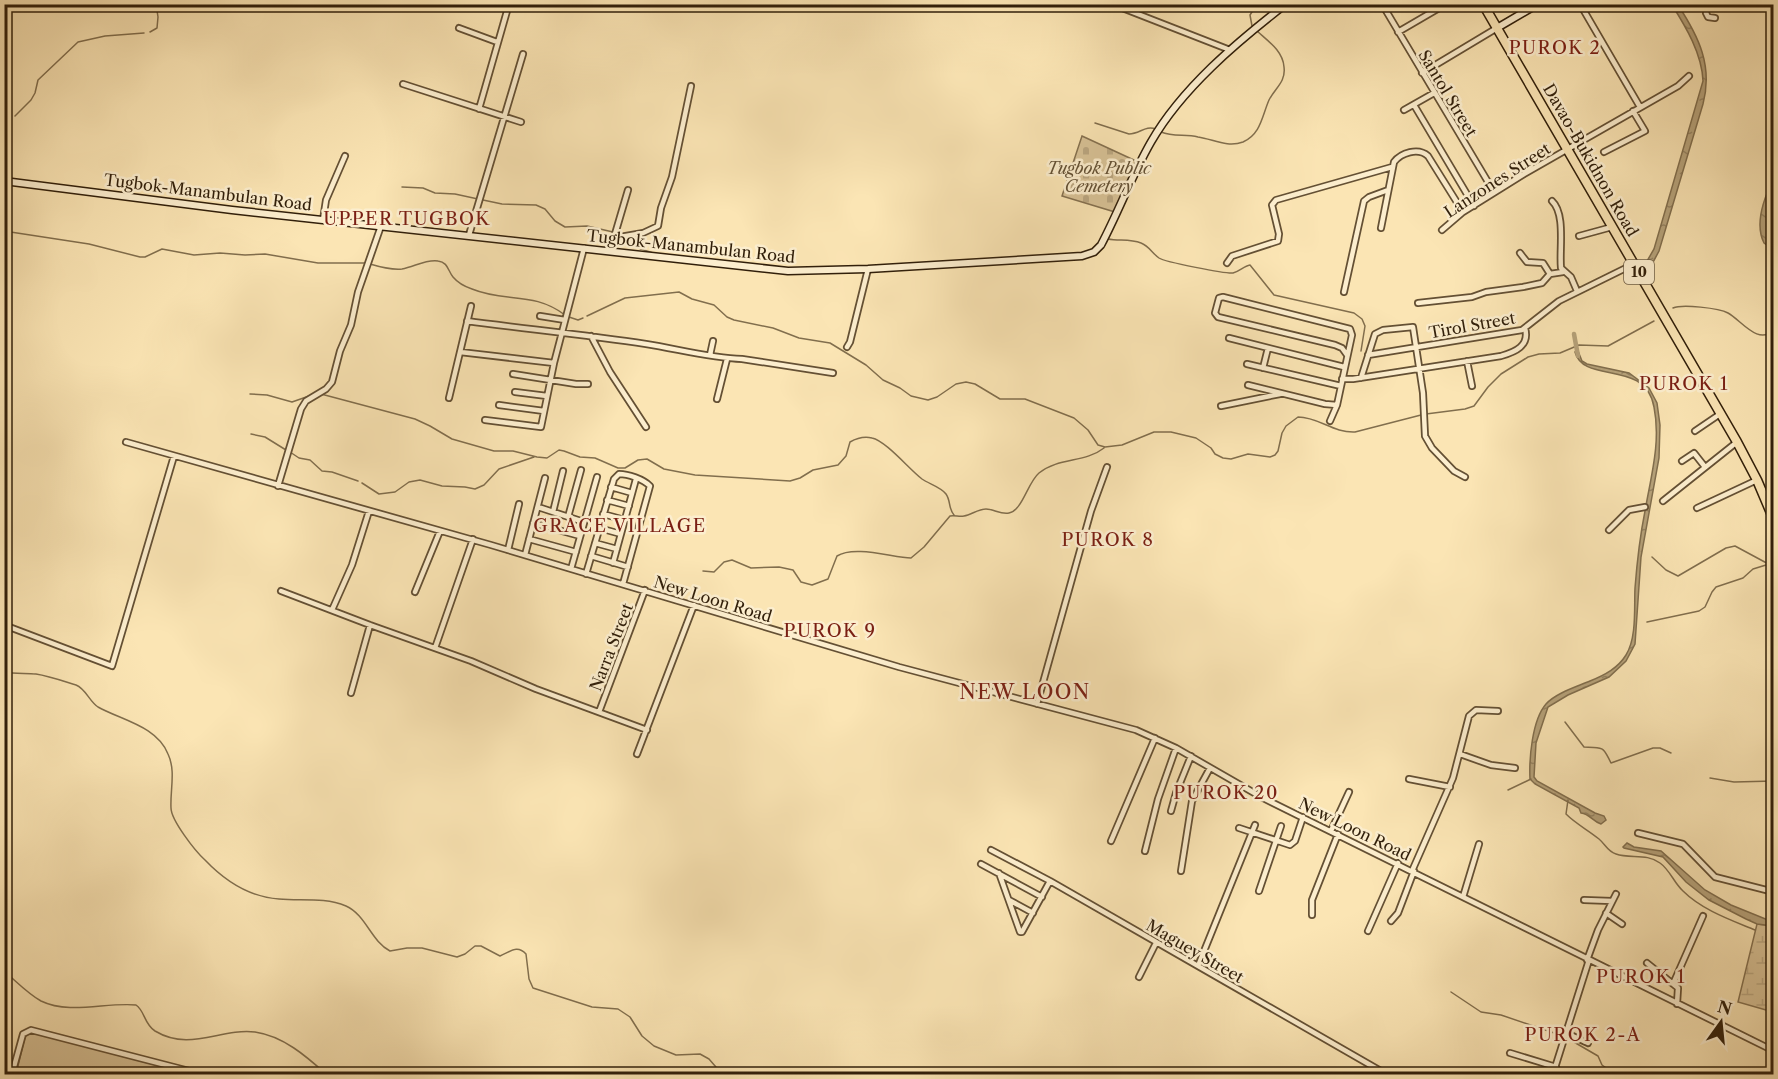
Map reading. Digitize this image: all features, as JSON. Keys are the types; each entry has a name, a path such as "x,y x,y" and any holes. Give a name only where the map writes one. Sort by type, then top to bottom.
{"highway":[{"name":"Davao-Bukidnon Road","path":"1483,4 1737,442 1757,480 1773,520"}],"street":[{"path":"479,109 508,4"},
{"path":"897,7 916,4"},
{"path":"1112,4 1230,50"},
{"name":"Tugbok-Manambulan Road","path":"4,181 323,220 788,271 868,269 1082,255 1094,252 1101,245 1151,142 1180,102 1230,50 1286,4"},
{"name":"Santol Street","path":"1382,4 1494,192"},
{"path":"1398,32 1446,4"},
{"path":"1422,73 1538,4"},
{"path":"1580,4 1640,107"},
{"path":"1708,4 1706,13 1708,17 1715,18"},
{"path":"459,28 497,42"},
{"path":"469,236 523,54"},
{"name":"Lanzones Street","path":"1442,230 1463,212 1494,192 1678,86 1689,76"},
{"path":"403,84 521,122"},
{"path":"614,238 643,233 658,226 661,208 672,177 691,86"},
{"path":"1404,111 1434,93"},
{"path":"1414,105 1474,206"},
{"path":"1604,152 1646,131 1633,111"},
{"path":"1381,228 1392,167 1400,156 1417,151 1424,152 1463,212"},
{"path":"323,220 326,200 345,156"},
{"path":"1227,263 1232,256 1277,243 1279,234 1272,205 1276,200 1392,167"},
{"path":"610,251 628,190"},
{"path":"1344,292 1364,201 1369,196 1388,190"},
{"path":"1552,201 1557,208 1562,238 1560,266 1563,272 1571,277 1577,291"},
{"path":"278,486 301,409 306,401 320,393 332,382 340,351 351,325 358,292 381,226"},
{"path":"1579,236 1612,227"},
{"path":"485,420 541,427 561,333 584,248"},
{"path":"1520,254 1527,262 1543,263 1550,274"},
{"name":"Tirol Street","path":"1368,355 1525,328 1554,304 1634,264"},
{"path":"847,347 868,269"},
{"path":"1418,303 1472,297 1486,292 1542,283 1550,274 1563,272"},
{"path":"1330,421 1337,405 1352,332 1348,327 1223,297 1218,300 1215,313 1218,317 1335,345 1342,348 1347,355"},
{"path":"449,398 471,306"},
{"path":"540,316 565,320"},
{"path":"467,321 591,336 833,373"},
{"path":"1361,378 1375,333 1410,326 1414,329 1425,411 1425,436 1454,471 1465,477"},
{"path":"1342,379 1501,356 1515,351 1526,342 1525,328"},
{"path":"591,336 600,356 646,427"},
{"path":"1229,338 1344,367"},
{"path":"710,355 713,341"},
{"path":"1263,368 1268,348"},
{"path":"460,352 554,363"},
{"path":"717,399 727,358"},
{"path":"1467,361 1472,386"},
{"path":"1247,364 1341,386"},
{"path":"513,374 581,385 588,384"},
{"path":"1248,386 1337,405"},
{"path":"515,392 547,396"},
{"path":"1221,406 1282,394"},
{"path":"499,405 544,411"},
{"path":"1695,431 1721,414"},
{"name":"New Loon Road","path":"126,442 508,550 899,667 1129,728 1176,748 1249,791 1773,1051"},
{"path":"1663,501 1737,442"},
{"path":"1682,461 1694,453 1706,467"},
{"path":"4,625 112,666 174,456"},
{"path":"1037,704 1107,466"},
{"path":"568,517 581,470"},
{"path":"553,512 564,471"},
{"path":"586,574 611,487 615,477 619,474 649,484 623,584"},
{"path":"571,569 597,477"},
{"path":"525,555 545,478"},
{"path":"613,562 636,479"},
{"path":"1697,508 1757,480"},
{"path":"611,487 632,493"},
{"path":"607,500 629,506"},
{"path":"508,550 519,504"},
{"path":"538,507 584,522"},
{"path":"1609,530 1629,510 1645,507"},
{"path":"332,610 348,574 369,512"},
{"path":"603,514 625,520"},
{"path":"533,523 580,536"},
{"path":"599,528 621,534"},
{"path":"416,592 440,531"},
{"path":"529,539 576,552"},
{"path":"435,648 473,540"},
{"path":"595,543 617,549"},
{"path":"591,556 628,567"},
{"name":"Narra Street","path":"599,712 645,590"},
{"path":"280,591 471,661 536,689 647,730"},
{"path":"637,754 694,605"},
{"path":"351,693 370,625"},
{"path":"1391,921 1398,912 1413,871 1450,787 1472,712 1476,710 1498,711"},
{"path":"1111,841 1155,738"},
{"path":"1145,851 1158,799 1176,748"},
{"path":"1460,754 1482,762 1515,768"},
{"path":"1171,811 1191,756"},
{"path":"1181,871 1192,801 1210,768"},
{"path":"1409,779 1450,787"},
{"path":"1331,831 1349,792"},
{"path":"1239,828 1292,845 1303,817"},
{"path":"1198,966 1255,825"},
{"path":"1259,891 1281,826"},
{"path":"1638,833 1683,844 1715,877 1773,892"},
{"path":"1312,915 1312,900 1338,834"},
{"path":"1463,897 1479,844"},
{"name":"Maguey Street","path":"991,850 1050,881 1386,1074"},
{"path":"1368,932 1398,863"},
{"path":"981,864 1042,897"},
{"path":"999,873 1019,932 1023,932 1050,881"},
{"path":"1553,1074 1588,960 1616,894"},
{"path":"1008,900 1033,913"},
{"path":"1584,900 1612,901"},
{"path":"1606,913 1622,924"},
{"path":"1673,984 1703,916"},
{"path":"1139,977 1156,943"},
{"path":"1647,963 1679,990 1677,1004"},
{"path":"14,1074 23,1034 31,1030 201,1074"},
{"path":"14,1074 24,1036 31,1032 195,1074"},
{"path":"1566,1033 1588,1043"},
{"path":"1510,1053 1556,1067"}],"green space":[{"name":"Tugbok Public Cemetery","path":"1082,136 1136,161 1115,212 1062,196"},
{"path":"1757,924 1773,926 1773,1012 1738,1002"},
{"path":"29,1033 190,1074 16,1074 25,1037"}],"water":[{"path":"1672,5 1678,5 1698,40 1705,64 1706,90 1659,251 1646,272 1643,268 1654,249 1703,81 1696,51"},
{"path":"1773,180 1773,249 1764,243 1760,219 1766,195"},
{"path":"1578,351 1582,361 1587,364 1629,373 1649,388 1657,403 1660,425 1659,458 1641,557 1635,644 1626,661 1609,677 1568,695 1548,707 1536,743 1534,777 1537,781 1604,816 1606,820 1601,824 1530,779 1532,740 1541,711 1550,700 1611,671 1623,660 1630,648 1635,613 1639,549 1654,459 1656,420 1648,392 1639,382 1590,368 1581,362 1575,352"},
{"path":"1627,843 1634,847 1661,851 1705,890 1731,905 1773,922 1773,926 1757,924 1709,900 1686,882 1663,857 1624,848"}],"waterway":[{"path":"150,32 157,28 156,4"},
{"path":"1252,26 1250,15 1257,4"},
{"path":"1161,132 1231,144 1243,142 1254,134 1269,100 1282,81 1284,72 1283,61 1278,51 1257,31"},
{"path":"15,116 31,100 38,80 78,42 105,36 144,33"},
{"path":"4,121 9,118"},
{"path":"1095,123 1129,134 1149,128 1156,129"},
{"path":"402,187 423,188 435,193 478,199"},
{"path":"483,200 502,204 536,205 545,209 555,221 565,227 587,226 613,232"},
{"path":"4,231 89,244 140,257 162,249 194,255 265,254 318,263 365,263"},
{"path":"625,238 638,248 653,253"},
{"path":"1108,239 1141,243 1159,258 1208,270 1233,273 1250,265 1274,295 1354,313 1362,319 1365,326 1361,351"},
{"path":"370,264 398,269 429,261 441,262 446,265 455,279 467,287 496,296 542,303 565,315"},
{"path":"587,316 625,298 679,292 692,299 714,305 734,320 773,328 799,338 830,343 866,365 883,380 911,396 928,400 937,397 956,384 966,382 975,384 1000,399 1025,399 1074,418 1088,430 1098,445 1105,447 1122,445 1154,432 1171,432 1196,438 1223,458 1231,459 1248,454 1270,457 1278,451 1286,426 1298,417 1313,419 1347,432 1355,432 1421,415"},
{"path":"1673,308 1709,308 1723,311 1756,334 1768,334 1774,329"},
{"path":"569,317 578,320 583,318"},
{"path":"1426,414 1474,406 1501,374 1528,357 1560,353 1579,345 1608,346 1654,321"},
{"path":"1574,334 1578,356"},
{"path":"250,394 267,395 292,402 312,395"},
{"path":"321,394 415,419 452,439 494,451 513,451 547,458 559,450 580,457 595,458 618,468 625,468 638,460 647,459 664,469 695,475 790,481 813,470 838,465 846,456 850,442 869,437 884,444 922,479 944,492 954,515"},
{"path":"251,434 265,437 286,450"},
{"path":"703,571 714,572 724,562 732,560 751,568 779,567 793,570 801,582 812,585 828,579 837,556 844,553 863,552 911,558 924,547 950,516 964,516 986,509 1003,513 1014,511 1039,473 1055,464 1089,456 1104,448"},
{"path":"290,452 299,458 310,460 322,471 358,481"},
{"path":"362,483 379,494 395,492 409,482 420,480 442,486 475,489 484,485 499,469 534,457"},
{"path":"1652,557 1666,570 1678,576 1726,548 1735,546 1774,567"},
{"path":"1647,622 1699,611 1705,607 1716,587 1743,578 1753,569 1766,565"},
{"path":"4,672 36,674 76,685 98,707 138,725 156,737 163,744 170,760 171,808 175,820 201,856 238,887 268,898 321,900 346,906 359,915 383,947 390,951 422,948 457,957 475,946 481,946 500,956 516,949 523,951 526,954 529,979 533,988 592,1007 618,1009 630,1017 642,1036 654,1046 676,1055 700,1054 709,1059 722,1074"},
{"path":"1565,722 1584,747 1604,750 1611,763 1653,748 1660,748 1671,753"},
{"path":"1710,778 1734,782 1774,781"},
{"path":"1508,790 1531,779"},
{"path":"1568,800 1566,814 1599,839 1611,852 1655,860 1667,869 1683,891 1699,904 1755,930"},
{"path":"4,971 26,991 52,1005 76,1008 136,1005 151,1028 168,1037 193,1039 242,1032 265,1034 294,1048 326,1074"},
{"path":"1451,992 1481,1012 1501,1015 1563,1036"},
{"path":"1567,1038 1598,1056 1602,1065 1615,1074"}],"district":[{"name":"PUROK 2","path":"1555,48"},
{"name":"UPPER TUGBOK","path":"407,219"},
{"name":"PUROK 1","path":"1684,384"},
{"name":"GRACE VILLAGE","path":"620,526"},
{"name":"PUROK 8","path":"1108,540"},
{"name":"PUROK 9","path":"830,631"},
{"name":"NEW LOON","path":"1025,692"},
{"name":"PUROK 20","path":"1226,793"},
{"name":"PUROK 1","path":"1641,977"},
{"name":"PUROK 2-A","path":"1583,1035"}]}
